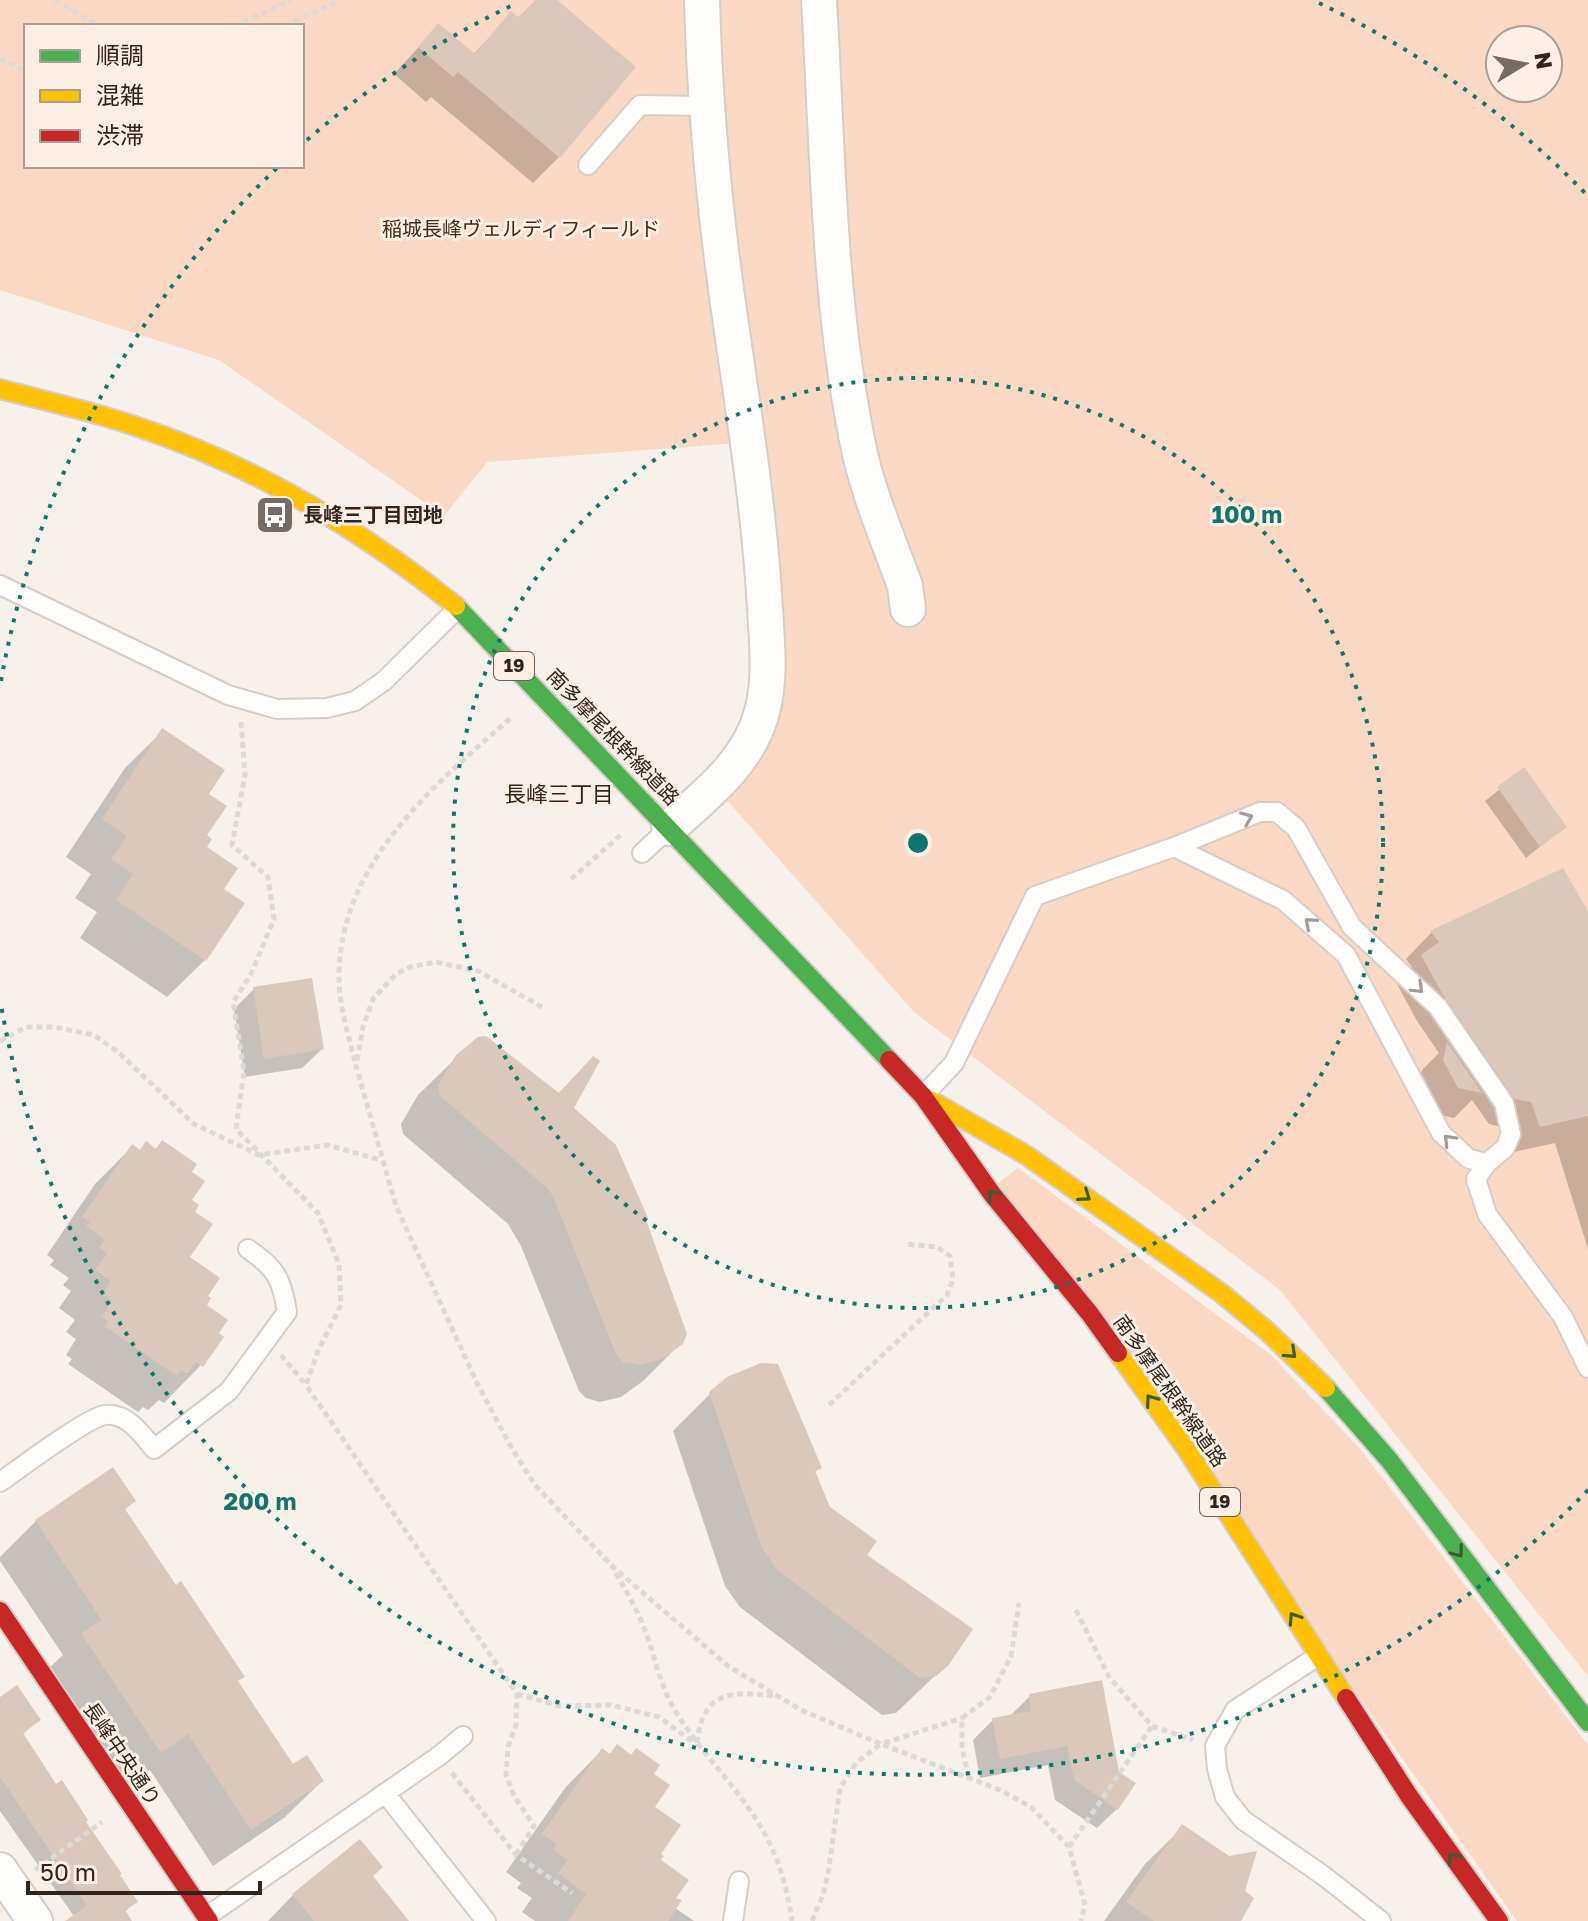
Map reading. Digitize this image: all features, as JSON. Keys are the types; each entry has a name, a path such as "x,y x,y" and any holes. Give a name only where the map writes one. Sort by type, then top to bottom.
{"main road":[{"name":"南多摩尾根幹線道路","path":"0,389 133,425 231,463 298,496 364,536 458,608 923,1096 992,1194 1090,1314 1185,1447 1409,1796 1499,1921"},
{"name":"南多摩尾根幹線道路","path":"923,1096 1026,1155 1221,1293 1313,1373 1390,1461 1588,1722"},
{"name":"長峰中央通り","path":"0,1611 205,1920"}],"street":[{"path":"669,828 740,760 753,739 763,710 767,679 759,525 723,269 707,106 702,0"},
{"path":"819,0 835,282 847,375 861,456 905,586 908,609"},
{"path":"0,1870 35,1921"}],"lane":[{"path":"588,165 640,105 707,106"},
{"path":"0,585 228,695 277,709 327,708 355,701 384,681 458,608"},
{"path":"923,1096 954,1063 1035,896 1174,847 1260,812 1277,812 1296,828 1352,927 1438,1007 1504,1103 1511,1134 1505,1148 1487,1163 1476,1179 1487,1214 1563,1317 1588,1368"},
{"path":"642,853 669,828"},
{"path":"1174,847 1283,900 1346,955 1441,1133 1469,1159 1487,1163"},
{"path":"0,1482 82,1426 104,1415 122,1418 141,1432 154,1449 229,1391 287,1312 282,1283 268,1262 248,1249"},
{"path":"1318,1656 1235,1710 1215,1746 1217,1769 1225,1797 1243,1820 1324,1876 1381,1921"},
{"path":"205,1920 463,1736"},
{"path":"385,1793 486,1921"},
{"path":"733,1921 739,1881"}],"path":[{"path":"55,0 95,24"},
{"path":"238,24 292,0"},
{"path":"289,24 341,0"},
{"path":"0,59 24,70"},
{"path":"228,695 243,725 245,775 232,845 268,877 274,919 251,974 233,1002 244,1071 236,1129 318,1213 339,1264 341,1305 318,1351 306,1385"},
{"path":"515,714 418,803 382,848 351,910 339,978 345,1022 396,1206 477,1383 535,1485 613,1567 728,1666 801,1710 1000,1790 1031,1807 1069,1847 1085,1905 1081,1921"},
{"path":"571,879 623,832"},
{"path":"356,1066 363,1027 373,999 390,980 410,967 436,962 478,971 542,1007"},
{"path":"0,1041 26,1027 54,1027 94,1035 118,1052 194,1124 259,1155 328,1145 381,1160"},
{"path":"829,1405 947,1295 953,1279 950,1256 937,1247 905,1244"},
{"path":"267,1338 306,1385 517,1694 516,1725 508,1747 506,1775 514,1796 534,1826 516,1855"},
{"path":"613,1567 645,1629 667,1695 697,1744 755,1817 769,1842 787,1891 792,1921"},
{"path":"812,1921 828,1874 840,1788 856,1763 881,1744 962,1718 990,1697 1011,1656 1019,1603"},
{"path":"1076,1610 1109,1677 1152,1726 1215,1746"},
{"path":"697,1744 702,1717 718,1699 739,1693 778,1697"},
{"path":"517,1694 559,1706 611,1705 659,1717 697,1744"},
{"path":"962,1718 962,1749 969,1778"},
{"path":"1069,1847 1152,1726"},
{"path":"439,1756 516,1855 572,1893"},
{"path":"46,1862 102,1822"}],"green space":[{"name":"稲城長峰ヴェルディフィールド","path":"0,0 1588,0 1588,1676 1280,1290 914,1012 724,797 756,764 766,744 764,441 487,462 444,516 219,360 0,290"},
{"path":"1018,1168 1271,1355 1360,1449 1588,1745 1588,1921 1517,1921 997,1184"}],"building":[{"path":"535,0 557,0 636,67 560,158 458,72 453,77 418,47 438,23 475,54 511,11 519,18"},
{"path":"162,728 225,770 209,794 227,806 207,835 212,839 207,847 238,868 224,889 245,903 206,961 116,900 133,874 111,859 127,836 102,819"},
{"path":"1524,767 1567,827 1540,847 1497,787"},
{"path":"1563,868 1588,911 1588,1116 1540,1127 1531,1102 1515,1099 1443,995 1421,955 1439,942 1430,931"},
{"path":"312,978 324,1049 264,1059 253,987"},
{"path":"486,1036 559,1093 593,1056 600,1061 574,1108 616,1145 648,1218 646,1220 687,1334 683,1344 660,1360 639,1365 623,1362 616,1354 553,1196 440,1096 438,1085 456,1055 478,1037"},
{"path":"1447,1042 1482,1093 1458,1088 1443,1060"},
{"path":"162,1140 197,1164 192,1172 205,1181 192,1200 199,1205 195,1212 213,1224 190,1257 220,1278 208,1296 211,1298 207,1305 228,1320 219,1333 224,1337 203,1367 196,1362 187,1374 181,1370 177,1376 104,1326 108,1321 102,1317 112,1301 102,1294 111,1281 95,1270 107,1253 99,1247 105,1240 86,1226 90,1222 82,1217 132,1144 140,1150 146,1141 156,1149"},
{"path":"761,1363 778,1364 822,1468 815,1471 830,1507 877,1541 867,1555 973,1629 948,1666 936,1676 920,1678 777,1570 762,1548 709,1392 727,1377"},
{"path":"113,1467 136,1501 125,1509 176,1585 181,1581 245,1677 238,1681 293,1764 307,1755 324,1781 251,1830 188,1734 161,1753 81,1633 102,1620 35,1520"},
{"path":"1102,1680 1119,1772 1136,1783 1118,1810 1074,1780 1067,1746 1000,1759 992,1718 1031,1711 1029,1694"},
{"path":"17,1685 41,1720 23,1733 56,1784 62,1780 122,1874 138,1902 125,1910 132,1921 65,1921 87,1906 0,1777 0,1697"},
{"path":"617,1744 631,1755 636,1748 660,1765 654,1774 670,1785 655,1807 681,1825 661,1854 664,1856 661,1860 689,1880 676,1898 682,1900 668,1921 568,1921 586,1894 558,1873 568,1860 553,1850 557,1844 542,1834 602,1748 610,1754"},
{"path":"1182,1824 1229,1856 1257,1851 1245,1891 1254,1898 1241,1921 1154,1921 1126,1902"},
{"path":"360,1839 383,1867 373,1876 409,1921 314,1921 292,1894"}],"traffic: fast":[{"path":"456,606 889,1060"},
{"path":"1326,1388 1390,1461 1588,1722"}],"traffic: slow":[{"path":"0,389 118,421 221,460 343,525 382,550 456,606"},
{"path":"932,1101 1026,1155 1221,1293 1267,1331 1326,1388"},
{"path":"1118,1353 1185,1447 1346,1698"}],"traffic: jam":[{"path":"889,1060 923,1096 992,1194 1118,1353"},
{"path":"0,1611 209,1921"},
{"path":"1346,1698 1409,1796 1499,1921"}],"place":[{"name":"長峰三丁目団地","path":"275,515"}],"district":[{"name":"長峰三丁目","path":"559,794"}]}
